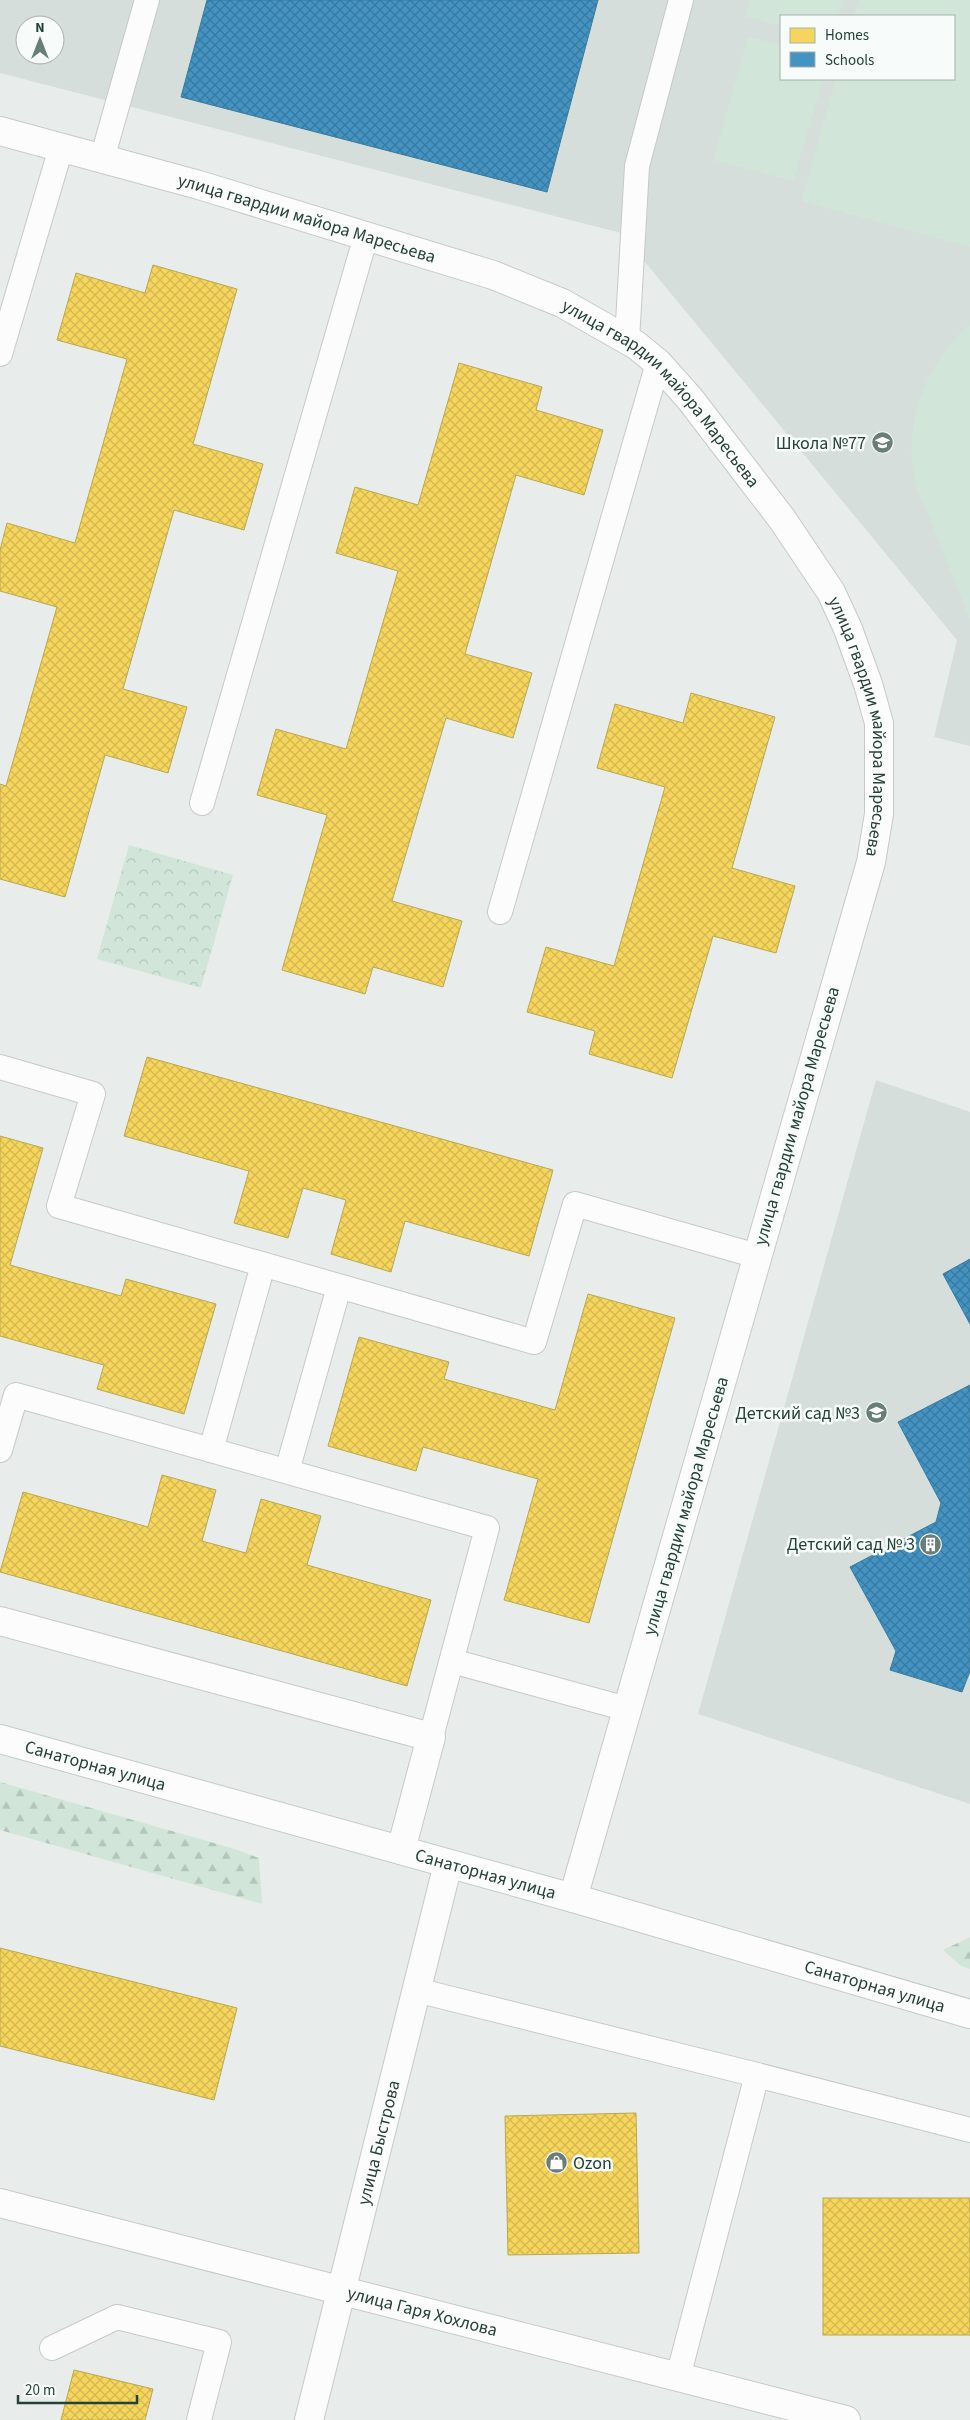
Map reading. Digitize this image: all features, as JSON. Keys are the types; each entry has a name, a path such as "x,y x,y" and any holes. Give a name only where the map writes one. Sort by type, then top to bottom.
{"street":[{"name":"улица гвардии майора Маресьева","path":"0,131 366,236 493,275 562,303 627,340 658,363 690,399 738,459 831,592 848,629 868,684 878,723 879,814 871,862 573,1898"},
{"path":"0,1621 431,1737 402,1850"},
{"name":"Санаторная улица","path":"0,1739 573,1898 970,2014"},
{"name":"улица Быстрова","path":"309,2420 448,1864"},
{"name":"улица Гаря Хохлова","path":"1,2208 341,2290 846,2420"}],"lane":[{"path":"102,159 147,0"},
{"path":"627,340 637,166 681,0"},
{"path":"0,354 61,148"},
{"path":"202,803 366,236"},
{"path":"500,912 658,363"},
{"path":"0,1067 93,1094 59,1206 534,1342 575,1204 757,1256"},
{"path":"211,1450 263,1265"},
{"path":"286,1471 339,1287"},
{"path":"0,1450 16,1395 487,1528 431,1737"},
{"path":"452,1660 627,1710"},
{"path":"416,1990 970,2130"},
{"path":"678,2377 757,2075"},
{"path":"52,2348 117,2317 219,2342 199,2420"}],"shaded area":[{"name":"Школа №77","path":"0,0 970,0 970,746 934,737 957,640 621,233 0,73"},
{"name":"Детский сад №3","path":"876,1080 970,1112 970,1804 698,1714"}],"green space":[{"path":"750,0 843,0 838,15 780,15 780,26 745,16"},
{"path":"859,0 970,0 970,247 802,201 836,80 955,80 955,15 854,15"},
{"path":"748,37 780,45 780,80 823,80 793,181 714,160"},
{"path":"970,324 970,620 917,489 912,457 912,435 922,394 931,374 955,339"},
{"path":"129,845 233,875 201,988 97,959"},
{"path":"0,1782 235,1849 259,1858 262,1904 0,1830"},
{"path":"970,1937 970,1969 961,1966 943,1950"}],"building: Homes":[{"path":"153,265 237,289 193,444 263,464 244,530 174,510 123,689 187,707 168,773 105,755 65,897 0,879 0,784 6,786 57,607 0,591 0,550 7,523 75,543 127,359 57,340 76,273 145,293"},
{"path":"459,363 542,387 536,410 603,430 584,495 516,475 465,654 532,673 513,738 446,718 392,901 462,921 443,987 373,967 365,994 282,970 327,815 257,795 276,729 346,749 398,571 336,553 355,487 418,505"},
{"path":"691,693 775,717 732,868 795,886 776,953 713,936 672,1078 589,1054 595,1031 527,1012 546,947 614,966 665,787 597,768 615,704 683,723"},
{"path":"147,1057 553,1170 529,1256 405,1221 391,1272 331,1254 346,1200 303,1188 288,1238 234,1223 249,1171 124,1136"},
{"path":"0,1136 43,1148 10,1265 121,1296 126,1279 216,1304 184,1414 97,1389 104,1365 0,1336"},
{"path":"588,1294 675,1318 589,1623 504,1600 538,1479 423,1447 416,1471 328,1446 359,1337 449,1362 444,1379 555,1410"},
{"path":"162,1475 216,1490 202,1541 246,1553 261,1499 321,1516 307,1565 431,1600 407,1686 0,1572 23,1492 148,1527"},
{"path":"0,1948 237,2008 214,2100 0,2046"},
{"path":"636,2113 639,2253 508,2255 505,2116"},
{"path":"823,2198 970,2198 970,2335 823,2335"},
{"path":"74,2370 153,2389 145,2420 61,2420"}],"building: Schools":[{"path":"207,0 598,0 547,192 181,97"},
{"path":"970,1259 970,1324 943,1274"},
{"name":"Детский сад № 3","path":"970,1385 970,1671 962,1692 890,1670 896,1651 850,1567 936,1522 941,1503 898,1422"}],"place":[{"name":"Школа №77","path":"882,443"},
{"name":"Детский сад №3","path":"876,1413"},
{"name":"Детский сад № 3","path":"931,1544"},
{"name":"Ozon","path":"557,2163"}]}
